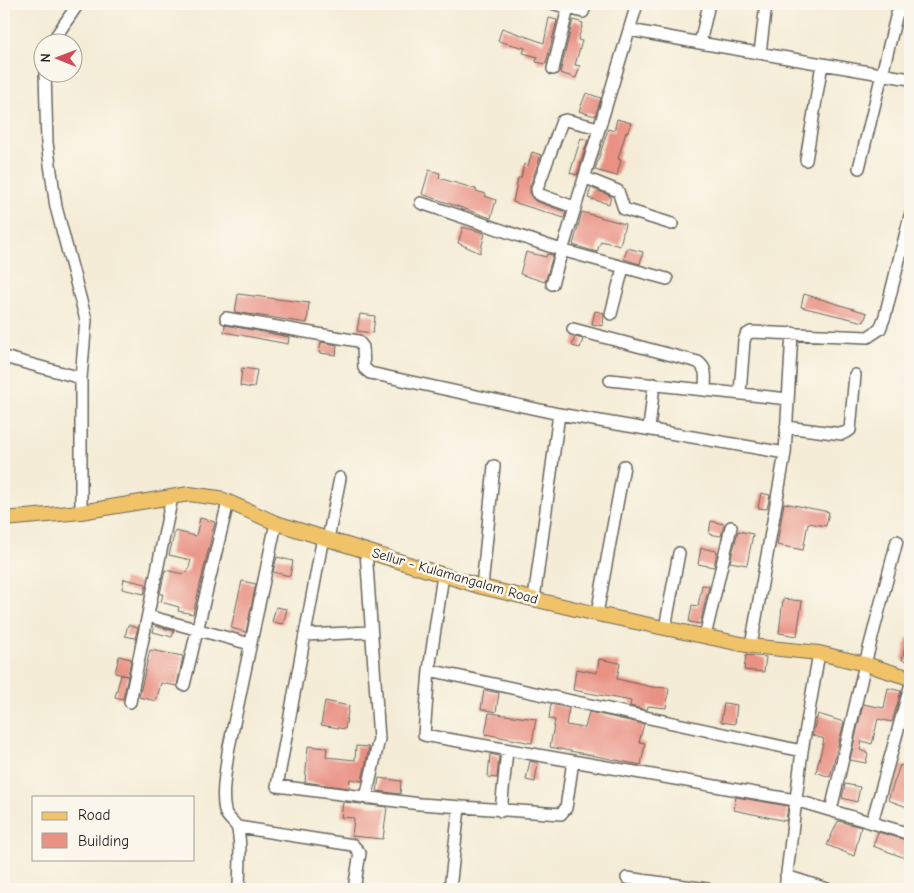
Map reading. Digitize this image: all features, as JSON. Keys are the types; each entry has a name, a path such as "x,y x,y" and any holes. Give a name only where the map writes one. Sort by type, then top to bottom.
{"main road":[{"name":"Sellur - Kulamangalam Road","path":"4,519 81,512 172,497 204,494 228,502 276,523 482,587 597,614 752,646 819,654 865,664 910,678"}],"street":[{"path":"59,32 78,4"},
{"path":"554,4 583,12 586,4"},
{"path":"552,284 574,207 586,178 599,128 637,4"},
{"path":"700,43 709,4"},
{"path":"760,53 766,4"},
{"path":"553,69 568,8"},
{"path":"859,168 897,12 905,8 910,9"},
{"path":"630,30 910,78"},
{"path":"806,160 822,64"},
{"path":"45,82 47,143 56,207 86,320 81,378 81,512"},
{"path":"574,207 538,194 537,189 562,121 566,120 599,128"},
{"path":"586,178 618,191 624,209 672,224"},
{"path":"421,203 561,250 667,279"},
{"path":"740,393 746,335 751,332 868,337 880,330 886,316 910,216"},
{"path":"611,314 623,268"},
{"path":"226,318 358,341 363,347 364,368 370,373 559,414 785,453"},
{"path":"573,329 698,362 704,366 706,372 705,389"},
{"path":"752,646 785,453 792,333"},
{"path":"4,357 81,378"},
{"path":"786,427 847,433 850,430 855,375"},
{"path":"610,380 788,399"},
{"path":"649,429 654,384"},
{"path":"534,599 559,414"},
{"path":"482,587 494,466"},
{"path":"597,614 624,466"},
{"path":"340,478 304,635 277,786 459,808 560,814 564,812 573,761"},
{"path":"130,702 172,497"},
{"path":"184,685 228,502"},
{"path":"276,523 228,752 224,788 225,811 228,818 238,827 353,845 360,853 354,889"},
{"path":"705,636 731,527"},
{"path":"831,810 865,664 897,541"},
{"path":"366,551 378,748 366,798"},
{"path":"665,628 678,553"},
{"path":"443,575 429,670 424,735 796,800 910,834"},
{"path":"148,616 250,644"},
{"path":"304,635 370,632"},
{"path":"785,889 802,751 819,654"},
{"path":"429,670 802,751"},
{"path":"872,822 910,687"},
{"path":"501,811 508,750"},
{"path":"450,889 459,808"},
{"path":"238,827 240,845 239,889"},
{"path":"786,876 827,889"},
{"path":"628,878 707,889"}],"building":[{"path":"549,18 557,20 546,64 536,62 538,57 523,53 525,48 498,41 502,28 544,43"},
{"path":"573,20 583,23 578,40 582,41 575,65 580,66 576,78 560,73"},
{"path":"586,93 601,98 595,116 579,111"},
{"path":"617,119 631,123 628,132 626,132 618,159 621,160 617,176 595,170 608,129 614,131"},
{"path":"581,138 588,140 577,175 570,173"},
{"path":"532,152 541,155 530,186 530,195 535,201 566,212 564,218 513,202 518,178 521,178 524,164 528,166"},
{"path":"429,170 440,173 439,178 476,189 476,191 486,194 485,196 496,200 491,218 422,194"},
{"path":"591,188 611,196 609,204 588,198"},
{"path":"582,212 625,224 620,246 601,241 597,252 573,245"},
{"path":"463,227 485,233 480,253 458,243"},
{"path":"627,248 643,252 640,264 624,259"},
{"path":"526,252 546,257 547,254 553,255 545,282 520,274"},
{"path":"238,294 309,303 307,323 235,312"},
{"path":"804,294 867,313 864,322 801,307"},
{"path":"595,311 604,313 603,326 592,324"},
{"path":"360,314 375,316 373,333 357,331"},
{"path":"225,325 289,337 288,344 224,332"},
{"path":"575,337 583,339 580,348 572,346"},
{"path":"321,342 337,345 336,355 319,353"},
{"path":"242,368 257,370 254,388 240,386"},
{"path":"761,493 770,495 767,509 758,508"},
{"path":"784,503 829,512 826,526 808,523 803,550 777,545"},
{"path":"200,518 215,522 193,614 178,611 179,607 161,602 163,594 160,594 165,570 183,574 188,571 191,560 169,555 175,531 196,536"},
{"path":"711,521 724,524 721,536 709,534"},
{"path":"738,531 753,534 747,565 730,562"},
{"path":"701,548 717,551 714,567 698,564"},
{"path":"277,557 293,561 290,576 273,572"},
{"path":"124,579 146,584 144,594 122,589"},
{"path":"242,581 256,584 246,632 231,628"},
{"path":"702,585 709,586 700,624 689,622 692,605 698,606"},
{"path":"783,599 802,601 797,636 779,633"},
{"path":"276,607 287,609 283,624 272,622"},
{"path":"128,625 138,628 135,638 125,636"},
{"path":"155,626 174,631 172,637 153,632"},
{"path":"907,638 910,638 910,662 902,660"},
{"path":"150,650 183,656 177,686 161,683 156,701 139,697"},
{"path":"746,655 766,657 764,672 744,670"},
{"path":"119,656 131,659 128,676 115,673"},
{"path":"599,659 620,663 617,679 652,687 669,688 666,708 648,706 647,710 630,706 631,701 573,690 576,669 597,673"},
{"path":"121,675 128,676 123,699 115,697"},
{"path":"888,688 901,691 892,722 878,719 872,744 862,741 860,750 868,753 866,763 850,760 863,704 884,708"},
{"path":"484,690 499,693 496,712 481,709"},
{"path":"325,701 349,706 345,729 321,725"},
{"path":"724,703 737,705 735,724 721,722"},
{"path":"551,704 569,708 566,725 585,728 589,712 644,724 639,742 645,743 641,765 550,747 555,720 549,719"},
{"path":"489,713 536,719 532,743 485,734"},
{"path":"818,714 844,722 830,777 816,772 824,739 812,735"},
{"path":"308,746 327,748 326,757 355,760 356,746 369,747 362,781 350,779 349,788 305,782"},
{"path":"490,754 499,756 497,778 488,777"},
{"path":"530,761 538,763 535,782 526,780"},
{"path":"900,765 910,768 910,808 888,800"},
{"path":"379,778 401,781 400,794 377,791"},
{"path":"845,784 860,787 857,802 842,798"},
{"path":"736,797 788,806 786,821 734,810"},
{"path":"343,802 387,807 383,839 352,836 354,818 341,817"},
{"path":"838,821 861,827 854,856 827,845"},
{"path":"878,832 910,841 908,859 873,846"}]}
